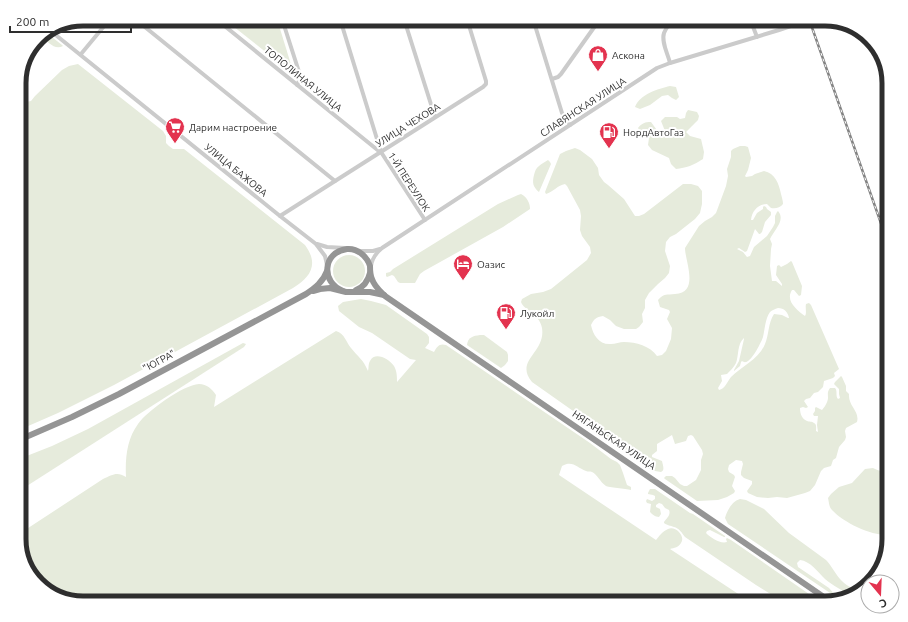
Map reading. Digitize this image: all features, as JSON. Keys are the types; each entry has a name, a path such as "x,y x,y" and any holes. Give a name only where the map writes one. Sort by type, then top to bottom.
{"highway":[{"path":"306,294 321,282 330,259 336,253 344,250 355,250 366,258 369,264 371,278 385,296"},
{"path":"327,268 328,277 331,283 343,291"},
{"path":"353,291 360,289 365,284 369,278 370,270"},
{"path":"306,294 325,288 343,291 370,292 385,296"},
{"name":"\"ЮГРА\"","path":"26,437 119,394 306,294"},
{"name":"НЯГАНЬСКАЯ УЛИЦА","path":"385,296 822,596"}],"street":[{"path":"81,54 104,26"},
{"path":"144,26 335,181"},
{"name":"ТОПОЛИНАЯ УЛИЦА","path":"225,26 381,152"},
{"path":"284,26 300,75 298,85"},
{"path":"342,26 381,152"},
{"path":"406,26 435,118"},
{"name":"УЛИЦА ЧЕХОВА","path":"280,216 486,84 469,26"},
{"path":"535,26 562,113 570,125"},
{"path":"552,79 561,74 595,26"},
{"path":"669,26 663,36 670,63"},
{"path":"753,26 757,37"},
{"name":"СЛАВЯНСКАЯ УЛИЦА","path":"382,248 652,72 670,63 790,26"},
{"name":"УЛИЦА БАЖОВА","path":"55,34 316,244"},
{"name":"1-Й ПЕРЕУЛОК","path":"381,152 425,220"},
{"path":"316,244 364,252 382,248"},
{"path":"316,244 325,256 327,268"},
{"path":"370,270 373,258 382,248"}],"shaded area":[{"path":"233,26 279,26 293,71 291,72"},
{"path":"51,36 63,46 57,47 46,41"},
{"path":"78,64 163,131 166,136 166,143 169,146 173,149 184,149 305,245 312,258 312,264 308,275 293,288 114,385 26,427 26,102 31,101 62,70 69,66"},
{"path":"670,86 676,87 679,97 676,100 668,95 662,96 650,105 640,109 635,107 637,102 645,95"},
{"path":"688,110 697,112 699,116 698,120 686,132 690,136 701,139 704,152 703,159 690,166 676,169 671,164 669,158 652,150 648,145 648,134 640,131 638,128 644,123 651,122 659,133 665,134 661,121 665,117 677,117 680,119 685,118"},
{"path":"740,146 748,147 751,158 745,176 752,176 764,171 771,174 778,183 783,203 776,208 771,208 767,204 764,204 756,209 751,220 753,220 764,206 771,212 771,215 765,222 760,234 755,229 747,251 745,252 739,248 737,249 743,252 747,257 750,256 754,247 767,236 773,227 775,223 775,216 778,211 781,218 770,239 772,244 770,266 772,281 776,281 782,286 776,275 777,266 779,265 781,267 791,261 792,262 802,286 801,295 799,296 794,290 792,290 790,294 791,301 793,305 805,316 806,304 809,303 811,305 839,369 834,373 835,376 833,378 824,381 823,387 818,392 814,393 810,398 804,401 808,407 800,408 800,412 805,420 815,424 816,431 818,432 818,416 814,416 813,414 815,408 816,407 822,410 824,408 830,388 835,388 837,398 840,398 839,389 834,384 841,376 846,386 846,391 849,394 850,402 856,411 857,422 846,428 845,440 839,447 836,458 833,460 831,466 824,468 821,471 815,485 810,491 787,498 757,497 748,493 747,491 752,484 752,481 741,475 743,464 742,461 736,460 729,465 728,469 729,472 735,477 732,486 735,491 734,493 718,500 697,501 664,478 666,476 672,476 684,486 687,486 696,480 701,470 701,460 703,454 693,436 688,436 686,441 675,444 672,435 657,444 657,451 652,455 652,457 662,461 663,469 661,472 655,471 648,468 594,430 593,425 532,382 527,374 528,362 540,344 542,328 538,318 521,302 522,299 531,294 551,289 587,260 591,253 590,247 582,236 580,230 580,210 567,186 565,184 549,193 546,194 545,192 560,154 575,148 592,159 604,182 624,199 635,216 644,214 683,184 698,186 702,191 700,213 695,219 670,237 666,242 665,251 670,266 669,273 649,293 645,300 645,308 642,314 643,322 636,329 624,329 616,326 603,316 593,321 591,325 597,339 603,343 633,343 647,347 657,356 662,355 666,351 671,339 672,328 667,319 670,312 669,310 660,307 658,300 664,295 683,292 687,288 689,276 685,248 699,226 716,213 726,186 728,176 727,169 731,157 731,151","holes":["778,308 785,311 789,318 774,314 766,340 759,354 735,373 726,385 719,390 718,388 722,381 721,375 727,374 732,369 737,360 739,346 742,340 744,338 739,361 734,371 740,366 742,361 746,362 752,357 763,337 768,315 770,312"]},
{"path":"548,160 551,164 539,192 534,185 534,174 538,167"},
{"path":"521,194 528,200 530,209 503,227 424,271 420,274 415,283 400,283 392,275 386,276 386,273 390,272 498,204"},
{"path":"349,255 358,258 362,262 365,271 362,280 358,284 349,287 340,284 336,280 333,271 336,262 340,258"},
{"path":"361,299 386,305 427,334 429,337 429,343 425,348 434,352 440,345 446,345 617,462 620,465 627,485 631,487 631,490 606,486 594,473 572,464 562,466 559,475 656,540 666,530 671,528 677,530 682,537 681,543 670,549 741,596 76,596 65,593 51,586 38,574 30,561 28,554 26,529 103,479 117,474 126,477 129,442 134,430 149,412 184,389 192,385 199,384 207,386 216,395 214,407 336,331 343,336 368,371 369,362 372,358 378,356 392,363 397,374 397,382 416,360 410,359 372,333 359,327 339,311 338,306 343,302"},
{"path":"484,335 507,352 508,361 501,368 467,345 468,340 471,337"},
{"path":"243,343 246,344 244,347 26,487 26,456 88,429"},
{"path":"873,468 882,471 882,535 859,528 844,520 831,509 829,504 828,498 831,494 839,487 852,483 865,469"},
{"path":"650,489 655,489 725,536 724,537 710,530 707,531 706,533 713,539 724,542 727,542 727,538 731,540 812,596 774,596 756,585 685,537 677,528 664,523 669,515 669,510 662,504 659,503 656,505 656,507 660,509 661,514 659,517 652,514 650,512 651,504 647,503 646,501 647,499 652,501 655,499 655,496 648,493"},
{"path":"737,500 746,500 764,509 789,533 826,560 840,579 853,588 845,592 825,579 807,562 800,560 797,563 798,567 829,588 835,595 833,595 728,524 725,518 727,512 732,504"}],"railway":[{"path":"811,26 882,226"}],"place":[{"name":"Аскона","path":"598,72"},
{"name":"Дарим настроение","path":"175,144"},
{"name":"НордАвтоГаз","path":"609,149"},
{"name":"Оазис","path":"463,281"},
{"name":"Лукойл","path":"506,330"}]}
